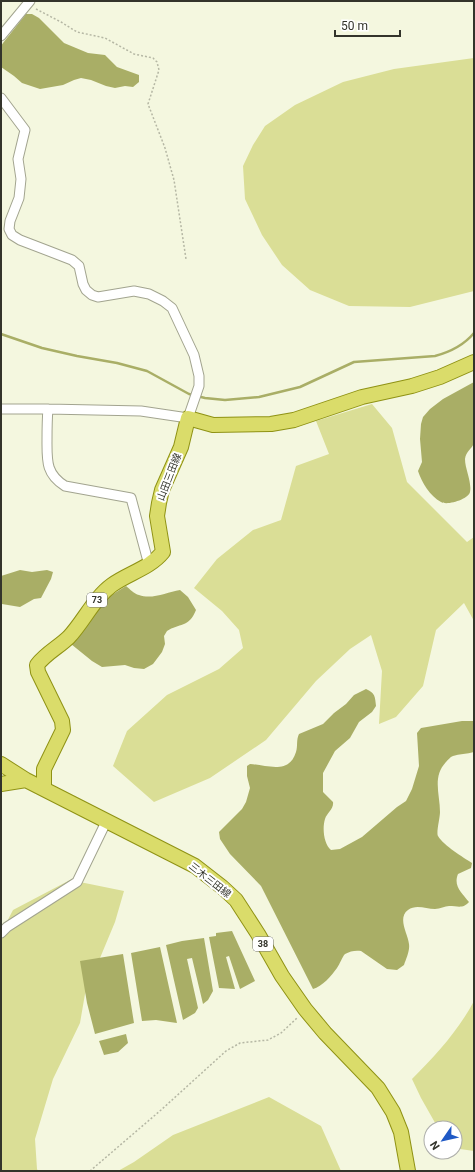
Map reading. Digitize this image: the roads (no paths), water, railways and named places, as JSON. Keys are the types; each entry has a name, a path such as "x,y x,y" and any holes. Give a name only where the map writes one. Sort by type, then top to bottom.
{"main road":[{"path":"188,418 213,425 271,424 294,420 362,397 412,386 440,377 474,362"},
{"name":"山田三田線","path":"44,789 44,769 64,730 62,721 38,672 37,665 42,659 69,637 93,605 111,585 149,565 163,552 157,516 159,503 162,490 181,447 188,418"},
{"name":"三木三田線","path":"1,764 26,780 195,866 236,900 258,934 282,976 305,1010 378,1088 393,1112 401,1132 408,1171"},
{"path":"1,784 26,780"}],"street":[{"path":"1,36 29,2"},
{"path":"1,98 25,130 18,159 21,179 19,198 10,221 9,228 12,236 72,260 79,266 83,284 86,290 92,295 98,297 134,291 148,294 163,301 172,308 194,355 200,376 199,386 188,418 141,411 48,409 1,410"},
{"path":"48,409 47,462 52,473 58,482 65,486 131,498 149,565"},
{"path":"1,933 7,927 77,882 107,820"}],"waterway":[{"path":"1,334 42,348 117,363 147,371 189,394 205,398 225,400 259,397 300,387 354,362 435,356 456,348 474,333"}]}
